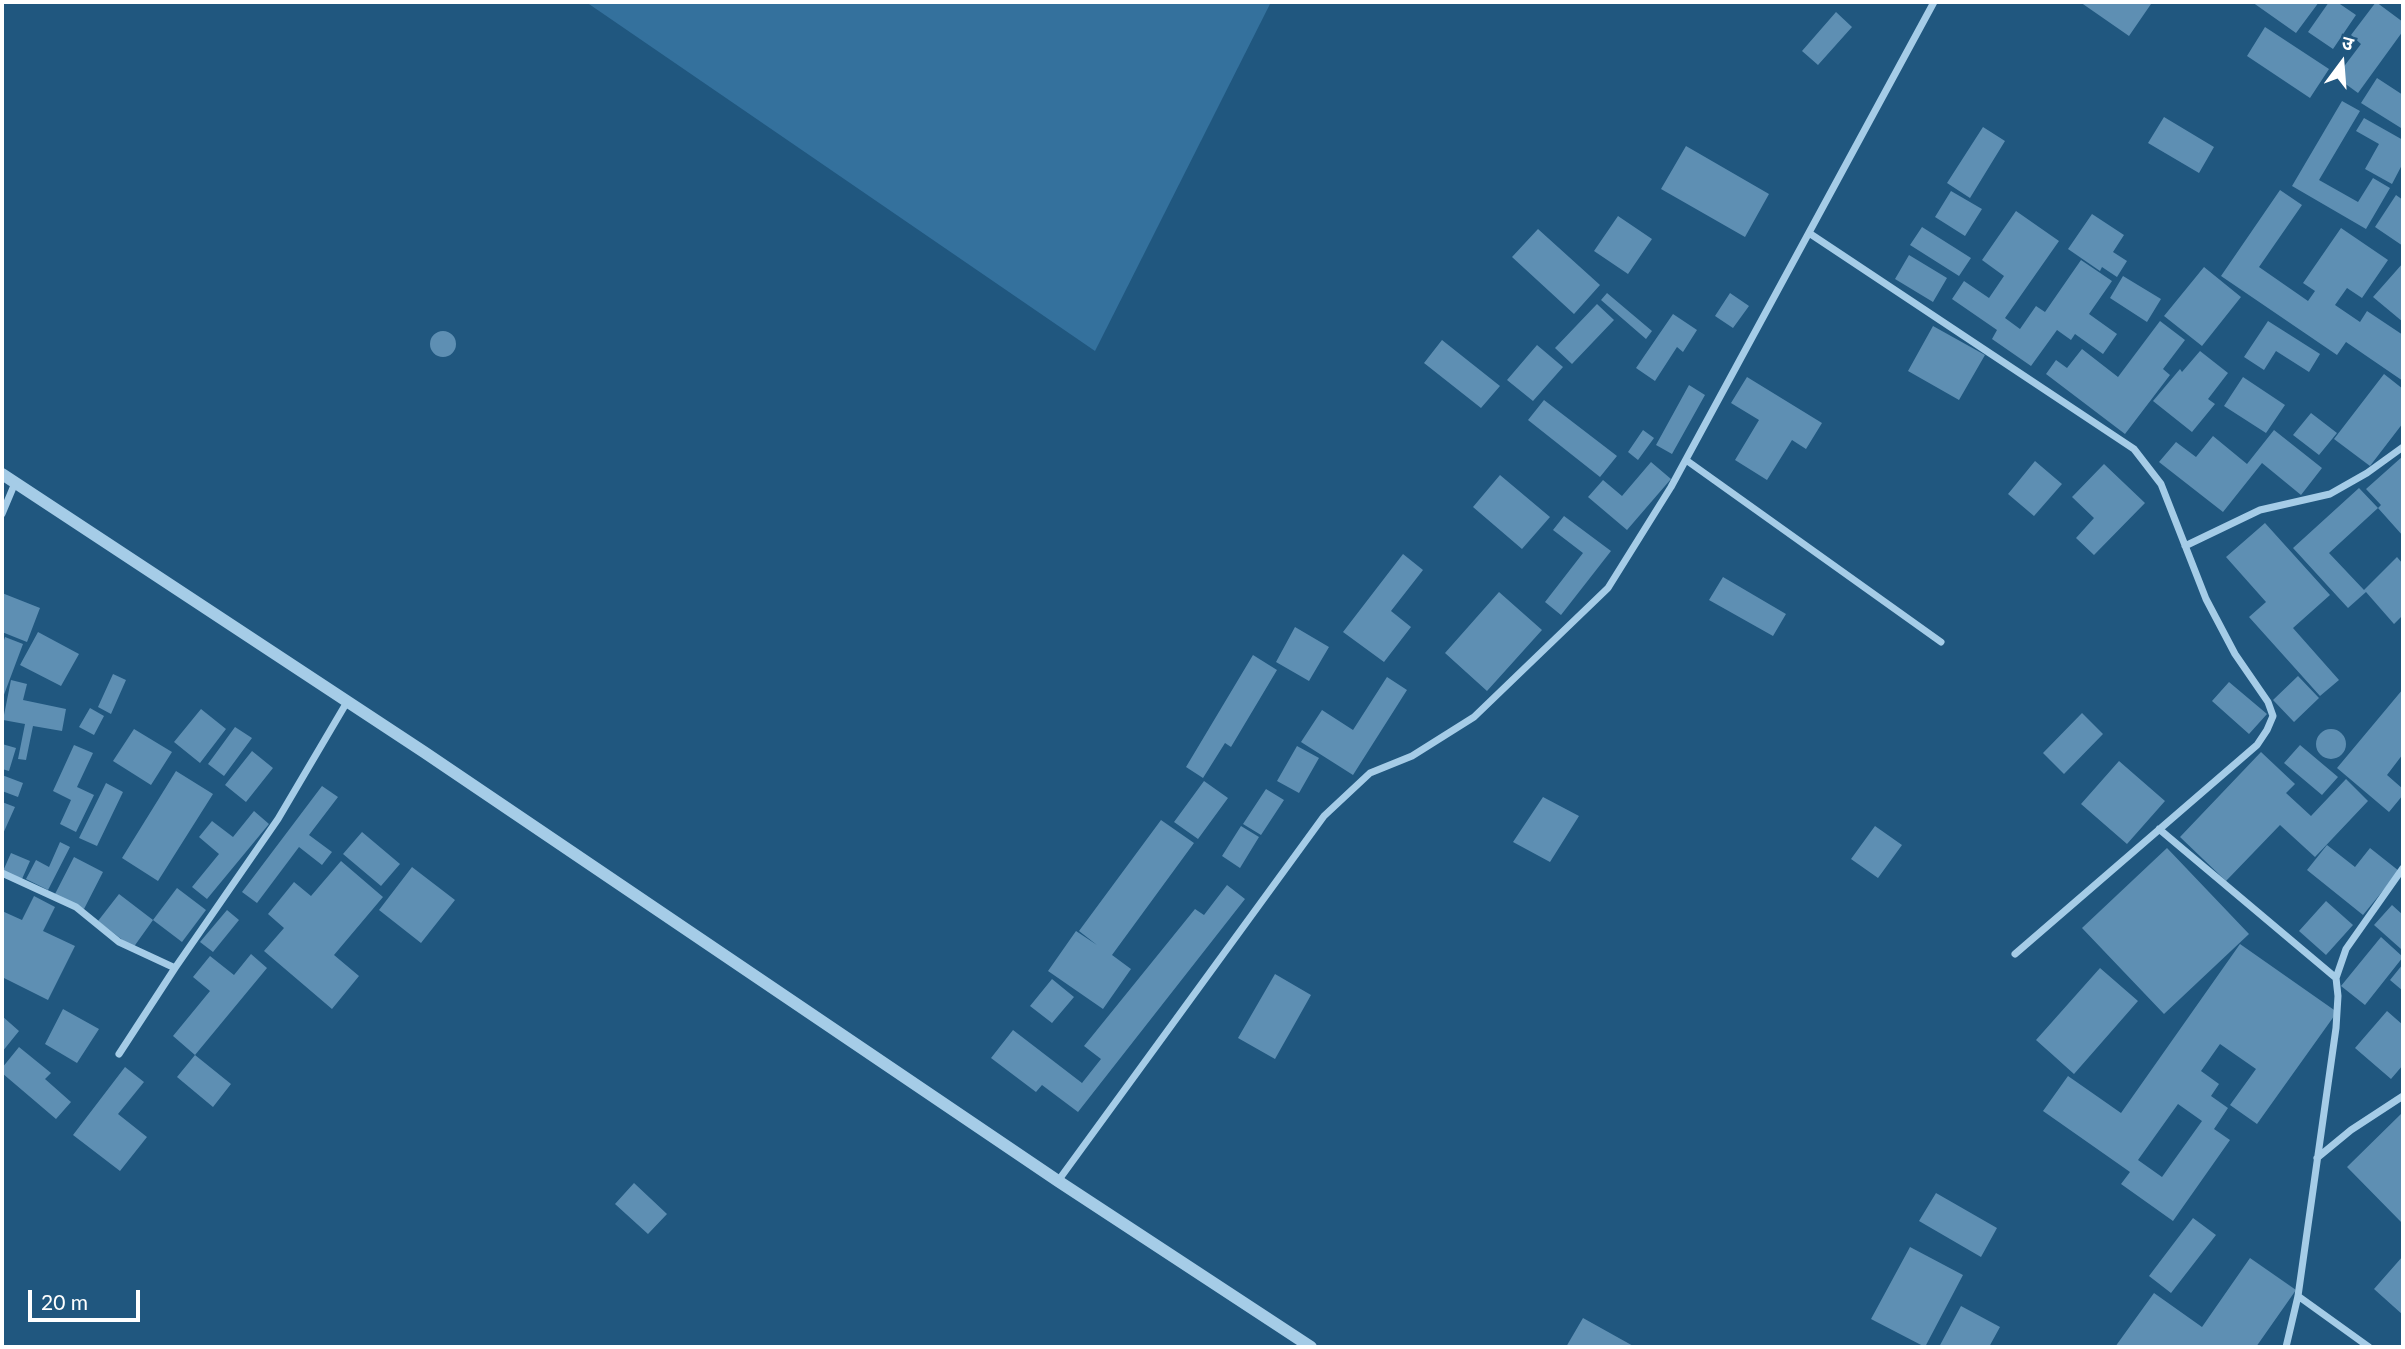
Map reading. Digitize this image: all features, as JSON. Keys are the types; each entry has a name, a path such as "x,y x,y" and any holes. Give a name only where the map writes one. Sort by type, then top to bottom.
{"street":[{"path":"1058,1181 1324,816 1370,773 1412,756 1474,717 1608,589 1686,460 1934,2"},
{"path":"1809,233 2134,449 2161,484 2206,598 2235,653 2268,702 2273,716 2257,745 2015,954"},
{"path":"2185,547 2260,510 2330,495 2403,447"},
{"path":"1686,460 1941,642"},
{"path":"2,474 347,702 1058,1181 1311,1347"},
{"path":"2,514 15,483"},
{"path":"118,1054 278,819 347,702"},
{"path":"2159,830 2336,978"},
{"path":"2286,1347 2298,1296 2336,1028 2339,996 2336,978 2346,949 2403,868"},
{"path":"2,873 76,907 119,942 175,968"},
{"path":"2317,1158 2351,1130 2403,1096"},
{"path":"2298,1296 2369,1347"}],"shaded area":[{"path":"586,2 1271,2 1095,351"}],"building":[{"path":"2080,2 2148,2 2151,4 2129,36"},
{"path":"2252,2 2319,2 2296,33"},
{"path":"2329,2 2337,2 2356,15 2333,49 2308,32"},
{"path":"2376,2 2403,22 2403,31 2358,93 2336,77 2361,44 2351,35"},
{"path":"1836,12 1852,27 1818,65 1802,51"},
{"path":"2265,27 2329,69 2310,98 2247,56"},
{"path":"2377,78 2403,95 2401,128 2361,103"},
{"path":"2342,101 2360,111 2319,180 2358,202 2373,178 2390,188 2366,229 2292,186"},
{"path":"2164,117 2214,147 2199,173 2148,143"},
{"path":"2364,118 2403,140 2403,163 2392,184 2365,169 2379,144 2356,131"},
{"path":"1983,127 2005,141 1970,198 1947,183"},
{"path":"1686,146 1769,194 1745,237 1661,189"},
{"path":"2280,190 2302,205 2259,267 2308,301 2315,291 2303,283 2341,228 2388,260 2362,298 2347,288 2335,305 2360,322 2367,311 2403,335 2403,381 2346,342 2337,355 2221,276"},
{"path":"1951,191 1982,209 1965,236 1935,217"},
{"path":"2396,195 2403,200 2403,246 2375,227"},
{"path":"2016,211 2059,241 2005,318 2020,329 2036,306 2045,312 2081,260 2112,281 2089,314 2117,334 2103,354 2075,334 2071,340 2057,330 2031,366 1992,339 1997,330 1952,299 1964,281 1989,298 2004,276 1982,260"},
{"path":"2092,214 2124,235 2113,252 2127,261 2117,277 2102,267 2100,271 2068,249"},
{"path":"1618,216 1652,239 1628,274 1594,251"},
{"path":"1922,227 1971,258 1959,276 1910,245"},
{"path":"1538,229 1600,285 1574,314 1512,257"},
{"path":"1909,255 1947,278 1933,302 1895,279"},
{"path":"2403,263 2403,322 2373,297"},
{"path":"2204,267 2241,297 2202,346 2164,316"},
{"path":"2123,276 2161,299 2147,322 2110,298"},
{"path":"1607,293 1652,331 1646,339 1601,300"},
{"path":"1730,293 1749,306 1733,328 1715,316"},
{"path":"1597,304 1614,320 1572,364 1555,348"},
{"path":"1673,314 1697,330 1683,352 1677,347 1655,381 1636,368"},
{"path":"2160,321 2185,340 2163,369 2170,375 2125,434 2046,374 2056,360 2067,368 2082,349 2118,377"},
{"path":"2268,321 2320,354 2309,372 2276,351 2264,370 2244,357"},
{"path":"1933,326 1985,355 1959,400 1908,371"},
{"path":"443,331 452,335 456,344 452,353 443,357 434,353 430,344 434,335"},
{"path":"1442,340 1500,386 1481,408 1424,363"},
{"path":"1537,345 1563,367 1533,401 1507,380"},
{"path":"2200,351 2228,373 2208,399 2215,404 2192,432 2153,401 2180,369 2182,372"},
{"path":"2384,374 2403,389 2403,423 2370,466 2334,439"},
{"path":"1747,377 1822,423 1806,449 1792,440 1767,480 1735,460 1759,420 1731,403"},
{"path":"2243,377 2285,405 2266,433 2224,406"},
{"path":"1689,385 1705,395 1672,454 1656,445"},
{"path":"1544,400 1617,456 1600,477 1528,420"},
{"path":"2311,413 2337,433 2319,455 2293,435"},
{"path":"1643,430 1654,438 1638,460 1628,452"},
{"path":"2274,430 2322,468 2301,495 2262,463 2223,512 2159,462 2176,442 2196,457 2213,436 2247,464"},
{"path":"2403,456 2403,536 2378,508 2381,505 2366,489"},
{"path":"2035,461 2062,484 2034,516 2008,494"},
{"path":"1651,462 1671,479 1627,530 1588,497 1603,480 1622,496"},
{"path":"2104,464 2145,503 2094,555 2076,538 2094,518 2072,497"},
{"path":"1500,475 1550,517 1522,549 1473,507"},
{"path":"2359,488 2378,508 2329,553 2364,590 2397,557 2403,564 2403,615 2394,624 2366,592 2348,608 2293,548"},
{"path":"1564,516 1611,551 1561,615 1545,602 1583,553 1553,530"},
{"path":"2265,523 2330,595 2293,628 2339,680 2320,696 2249,617 2266,602 2226,557"},
{"path":"1403,554 1423,570 1391,611 1411,627 1384,662 1343,632"},
{"path":"1723,577 1786,614 1773,636 1709,600"},
{"path":"1499,592 1542,630 1487,691 1445,653"},
{"path":"2,593 40,608 27,642 2,632"},
{"path":"1295,627 1329,647 1309,681 1276,662"},
{"path":"38,632 79,654 61,686 20,665"},
{"path":"5,637 23,644 2,700 2,646"},
{"path":"1253,655 1277,670 1231,747 1225,743 1203,778 1186,767"},
{"path":"113,674 126,680 111,714 98,707"},
{"path":"2298,676 2319,698 2294,722 2273,700"},
{"path":"1387,677 1407,690 1353,775 1301,742 1322,710 1353,730"},
{"path":"11,680 27,684 23,700 66,709 62,731 33,726 26,760 18,759 25,724 3,720"},
{"path":"2229,682 2267,714 2249,734 2212,701"},
{"path":"2403,689 2403,754 2387,775 2403,789 2403,795 2389,812 2337,768"},
{"path":"90,708 104,716 94,735 79,727"},
{"path":"201,709 226,729 200,763 174,742"},
{"path":"2082,713 2103,734 2064,774 2043,753"},
{"path":"235,727 252,738 224,776 208,764"},
{"path":"134,729 172,752 151,785 113,761"},
{"path":"2331,729 2342,733 2346,744 2342,755 2331,759 2320,755 2316,744 2320,733"},
{"path":"2,744 16,748 9,771 2,769"},
{"path":"74,745 93,753 77,787 94,795 76,832 60,824 71,800 53,791"},
{"path":"2300,745 2338,777 2322,795 2284,763"},
{"path":"1297,746 1319,758 1299,793 1277,781"},
{"path":"252,751 273,768 246,802 225,785"},
{"path":"2261,752 2295,784 2286,793 2311,816 2346,779 2368,801 2315,857 2280,825 2226,881 2180,837"},
{"path":"2119,761 2165,801 2127,844 2081,804"},
{"path":"176,771 213,794 158,881 122,858"},
{"path":"2,775 23,783 18,797 2,791"},
{"path":"1204,781 1228,798 1198,839 1174,822"},
{"path":"106,783 123,792 97,846 79,838"},
{"path":"322,786 338,797 309,835 332,852 322,865 299,847 257,903 242,892"},
{"path":"1266,789 1284,800 1261,835 1243,824"},
{"path":"1543,797 1579,816 1550,862 1513,842"},
{"path":"2,802 15,807 2,836"},
{"path":"254,811 269,824 207,899 192,887 219,854 199,837 212,821 233,837"},
{"path":"1161,820 1194,843 1112,955 1131,969 1103,1009 1048,971 1076,931 1097,945 1079,931"},
{"path":"1241,826 1259,837 1240,868 1222,856"},
{"path":"1875,826 1902,845 1878,878 1851,859"},
{"path":"362,832 400,864 381,886 343,854"},
{"path":"60,842 70,847 48,890 26,879 36,860 49,867"},
{"path":"2327,845 2355,867 2370,848 2399,871 2363,915 2307,870"},
{"path":"2167,848 2249,934 2164,1014 2082,928"},
{"path":"11,853 30,861 22,879 3,871"},
{"path":"74,857 103,872 84,909 55,894"},
{"path":"341,861 383,897 334,955 359,976 332,1009 264,951 284,928 268,914 294,882 311,896"},
{"path":"412,867 455,900 421,943 379,910"},
{"path":"1227,885 1245,899 1078,1112 1042,1085 1036,1092 991,1058 1013,1030 1082,1083 1101,1059 1084,1046 1195,909 1204,915"},
{"path":"177,888 206,910 182,942 153,920"},
{"path":"119,894 153,920 133,948 98,921"},
{"path":"34,896 55,907 43,931 75,946 48,1000 2,977 2,911 22,920"},
{"path":"2326,901 2353,925 2326,955 2299,931"},
{"path":"2392,905 2403,915 2401,949 2374,925"},
{"path":"227,910 239,920 213,952 200,942"},
{"path":"2381,937 2403,957 2365,1005 2341,986"},
{"path":"2240,944 2337,1012 2257,1124 2230,1105 2256,1069 2220,1044 2201,1071 2219,1084 2211,1096 2228,1108 2214,1129 2230,1140 2173,1221 2121,1184 2130,1172 2043,1111 2068,1076 2121,1113","holes":["2178,1104 2202,1121 2162,1177 2138,1160"]},
{"path":"251,954 267,968 195,1055 173,1036 210,991 193,977 210,956 234,975"},
{"path":"2403,964 2403,991 2390,980"},
{"path":"2100,968 2138,1001 2074,1074 2036,1040"},
{"path":"1275,974 1311,995 1275,1059 1238,1038"},
{"path":"1052,979 1074,997 1052,1023 1030,1006"},
{"path":"63,1009 99,1029 77,1063 45,1044"},
{"path":"2387,1011 2403,1025 2403,1065 2391,1079 2355,1048"},
{"path":"2,1016 19,1031 2,1052"},
{"path":"19,1047 51,1073 45,1079 71,1102 56,1119 2,1073 2,1068"},
{"path":"195,1055 231,1084 213,1107 177,1077"},
{"path":"125,1067 144,1082 118,1114 147,1137 120,1171 73,1135"},
{"path":"2403,1112 2403,1224 2347,1167"},
{"path":"634,1183 667,1214 648,1234 615,1204"},
{"path":"1936,1193 1997,1228 1981,1257 1919,1221"},
{"path":"2193,1218 2216,1235 2171,1293 2149,1276"},
{"path":"1910,1247 1963,1275 1925,1347 1871,1319"},
{"path":"2403,1256 2403,1315 2374,1289"},
{"path":"2250,1258 2296,1290 2256,1347 2115,1347 2154,1293 2202,1327"},
{"path":"1961,1306 2000,1327 1989,1347 1939,1347"},
{"path":"1583,1318 1635,1347 1566,1347"}]}
